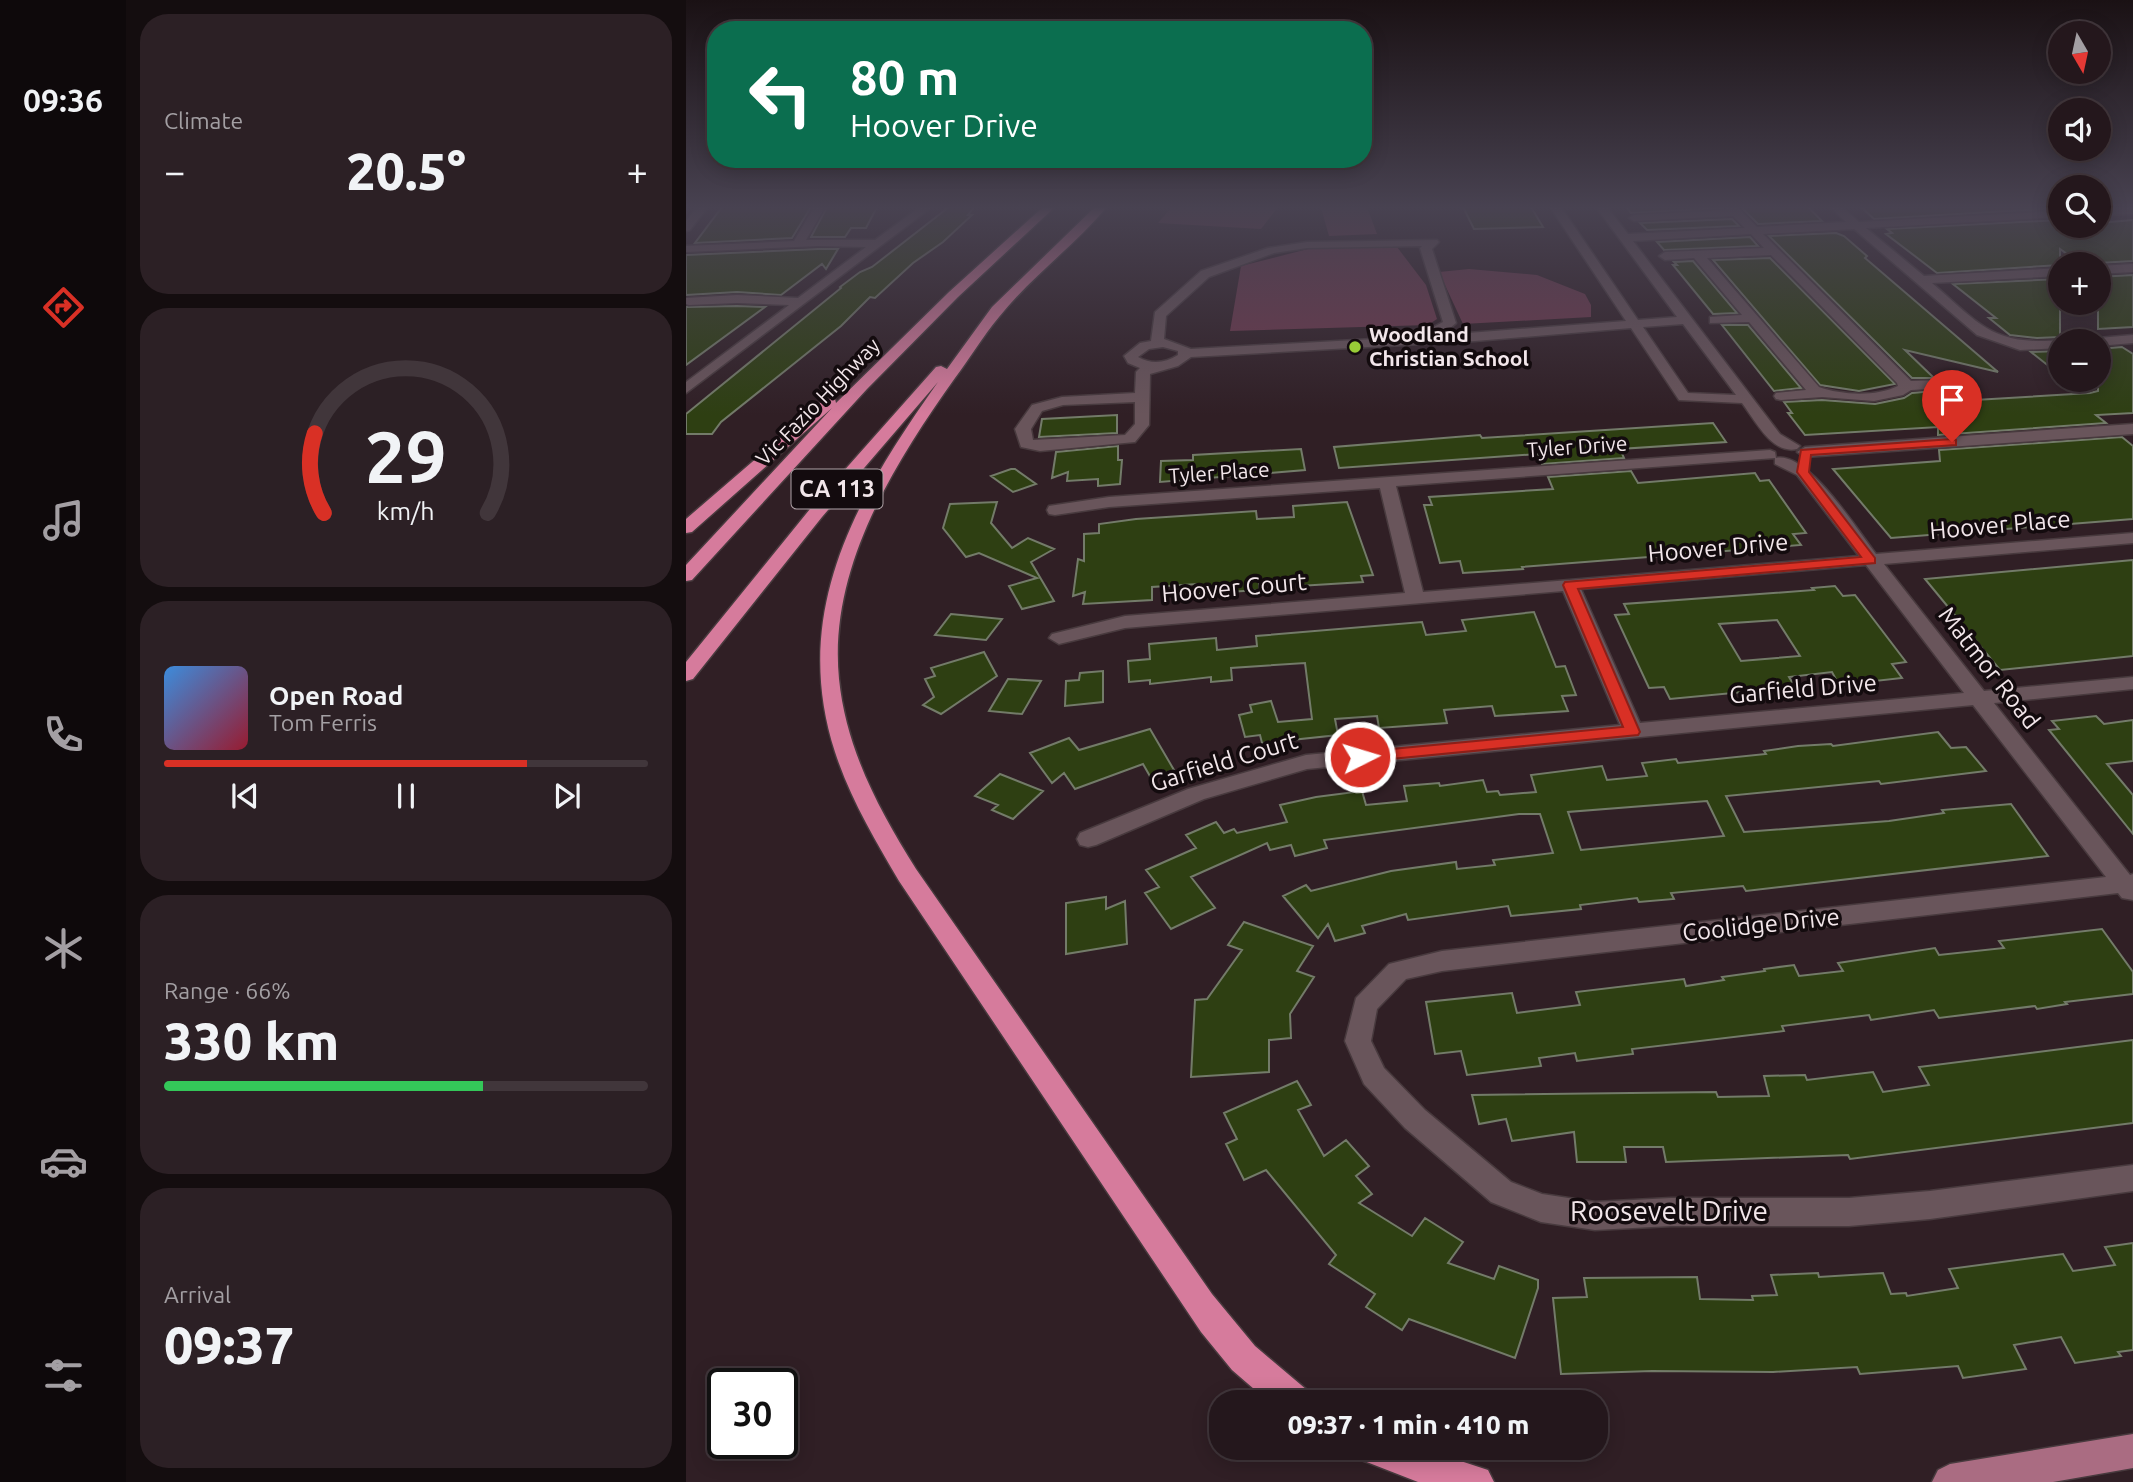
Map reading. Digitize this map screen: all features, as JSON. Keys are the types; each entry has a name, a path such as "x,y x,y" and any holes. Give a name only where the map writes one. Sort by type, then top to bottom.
{"highway":[{"name":"Vic Fazio Highway","path":"686,576 877,369 973,276"},
{"name":"CA 113","path":"686,675 816,513 912,401 1032,276"},
{"path":"997,310 894,459 855,535 832,609 828,642 829,678 839,734 859,787 886,839 1043,1076 1238,1352 1281,1390"},
{"path":"686,528 835,398 877,369"},
{"path":"1406,1460 1451,1477 1476,1482"}],"main road":[{"path":"1950,1482 2133,1451"}],"street":[{"path":"686,389 836,276"},
{"path":"1157,344 1160,316 1203,276"},
{"path":"1435,276 1450,323 1434,334 1435,339"},
{"path":"1603,276 1684,397 1745,399"},
{"name":"Matmor Road","path":"1652,276 1745,399 1774,450 1801,458 1871,560 2130,887"},
{"path":"1716,276 1812,387 1821,393"},
{"path":"1799,276 1906,386 1944,384"},
{"path":"1916,276 1982,332 2008,345 2032,348 2048,346"},
{"path":"1921,280 1988,276"},
{"path":"689,301 737,299 802,302"},
{"path":"1715,320 1752,317"},
{"path":"1186,353 1180,346 1157,344 1138,349 1131,356 1137,363 1153,366 1177,362 1186,353 1475,337 1684,320"},
{"path":"2111,341 2133,339"},
{"path":"1143,397 1062,401 1037,408 1023,429 1026,444 1041,446 1129,439 1142,425 1143,397 1143,372 1153,366"},
{"path":"1781,396 1821,393 1838,397 1894,394 1904,390 1906,386"},
{"path":"1801,458 2133,429"},
{"name":"Tyler Drive","path":"1387,482 1774,450 1801,458"},
{"path":"1387,482 1415,597"},
{"name":"Tyler Place","path":"1055,510 1109,502 1387,482"},
{"name":"Hoover Place","path":"1871,560 2133,538"},
{"name":"Hoover Drive","path":"1415,597 1871,560"},
{"path":"1570,585 1633,732"},
{"name":"Hoover Court","path":"1059,638 1125,622 1415,597"},
{"name":"Garfield Drive","path":"1633,732 2133,683"},
{"name":"Garfield Court","path":"1088,839 1196,794 1306,762 1633,732"},
{"name":"Coolidge Drive","path":"1398,971 1442,961 2130,887"},
{"name":"Roosevelt Drive","path":"1398,971 1365,1005 1358,1041 1374,1076 1415,1119 1501,1192 1541,1208 1595,1216 1671,1212 1849,1212 1930,1205 2133,1178"}],"shaded area":[{"path":"1239,276 1419,276 1426,285 1437,319 1428,325 1230,331"},
{"path":"1441,276 1540,276 1585,294 1591,305 1591,317 1463,324"}],"building":[{"path":"686,276 806,276 781,295 737,292 686,295"},
{"path":"854,276 899,276 875,298 870,297 841,326 721,422 712,434 686,434 686,414"},
{"path":"1682,276 1706,276 1737,313 1713,314"},
{"path":"1727,276 1788,276 1895,384 1859,391 1820,385"},
{"path":"1809,276 1886,276 1998,372 1905,350 1934,378 1912,378"},
{"path":"2111,276 2133,276 2133,327 2098,329 2098,315 2111,315"},
{"path":"2048,280 2048,315 2060,315 2060,329 2048,329 2048,338 2010,335 1989,318 1996,318 1953,284"},
{"path":"686,307 765,307 686,365"},
{"path":"1722,325 1748,325 1801,388 1774,391"},
{"path":"2122,347 2133,354 2133,413 2096,415 2106,423 1938,435 1938,427 1805,435 1788,413 1792,413 1784,402 1822,400 1875,404 1904,398 1912,393 1946,390 1958,401 2111,392 2111,348"},
{"path":"2048,351 2048,365 2031,352"},
{"path":"1117,415 1117,433 1039,437 1042,419"},
{"path":"1713,423 1726,442 1620,449 1624,458 1542,464 1538,454 1339,468 1334,447 1480,435 1482,438"},
{"path":"2122,437 2133,446 2133,519 1891,538 1833,469 1940,461 1939,450"},
{"path":"1118,446 1118,460 1122,460 1120,484 1098,486 1098,479 1067,481 1068,472 1052,478 1056,452"},
{"path":"1301,449 1305,470 1160,482 1161,461 1193,460 1193,455"},
{"path":"1011,469 1036,484 1013,492 991,476"},
{"path":"1631,471 1638,483 1755,473 1760,481 1769,480 1806,533 1793,534 1801,545 1522,567 1523,569 1463,573 1460,561 1440,563 1424,505 1432,505 1429,497 1553,489 1548,477"},
{"path":"997,502 991,523 1012,548 1028,538 1054,549 1031,562 1054,601 1022,609 1009,586 1037,578 979,553 966,557 943,528 950,504"},
{"path":"1347,502 1373,575 1361,576 1363,582 1299,586 1298,580 1259,583 1259,590 1197,594 1197,584 1152,587 1152,600 1083,604 1085,592 1073,596 1078,559 1084,561 1084,534 1099,533 1099,524 1256,511 1257,519 1294,517 1293,506"},
{"path":"2133,560 2133,656 2000,670 1925,579"},
{"path":"1835,586 1843,596 1855,595 1906,662 1892,664 1902,678 1839,685 1832,672 1789,677 1795,687 1670,699 1664,687 1649,688 1615,615 1629,614 1624,604 1814,590 1812,588","holes":["1777,620 1800,656 1741,661 1719,624"]},
{"path":"1534,612 1556,667 1565,666 1576,695 1562,696 1568,711 1495,716 1492,706 1444,710 1447,723 1379,728 1377,716 1335,719 1338,735 1262,743 1260,735 1245,737 1239,715 1252,712 1250,705 1271,701 1278,722 1312,719 1305,663 1231,668 1232,680 1211,682 1211,677 1150,684 1150,680 1129,682 1128,661 1150,659 1149,644 1216,638 1217,650 1257,646 1256,636 1422,622 1426,635 1466,631 1462,620"},
{"path":"951,614 1002,619 986,640 935,635"},
{"path":"984,652 997,676 941,714 923,705 934,697 925,679 935,676 931,668"},
{"path":"1103,671 1103,702 1065,706 1066,681 1079,680 1080,673"},
{"path":"1008,679 1041,681 1022,714 989,711"},
{"path":"2096,716 2104,724 2133,720 2133,761 2107,764 2133,795 2133,834 2049,730 2059,729 2052,721"},
{"path":"1150,729 1174,770 1151,778 1143,764 1075,789 1064,773 1052,783 1030,753 1069,738 1079,750"},
{"path":"1938,732 1951,748 1966,747 1986,771 1881,784 1879,781 1726,796 1744,832 1889,821 1944,813 1942,810 2011,804 2048,856 1746,891 1743,886 1671,893 1674,899 1639,902 1637,898 1580,905 1581,909 1511,916 1508,906 1408,920 1406,914 1362,926 1365,933 1335,941 1328,924 1318,938 1283,896 1306,885 1311,891 1391,871 1456,862 1457,869 1495,865 1493,860 1553,853 1540,814 1519,814 1324,840 1327,848 1295,856 1291,845 1270,850 1267,843 1191,877 1215,908 1171,929 1145,893 1159,887 1146,870 1196,848 1186,835 1216,822 1224,833 1234,829 1237,833 1287,822 1280,805 1316,797 1362,791 1366,805 1407,801 1404,786 1439,783 1440,786 1483,780 1487,792 1498,791 1500,795 1536,792 1531,775 1602,766 1607,780 1647,776 1642,763 1676,759 1678,763 1766,754 1764,751 1798,746 1833,746","holes":["1707,801 1724,836 1581,850 1568,812"]},
{"path":"1000,774 1043,791 1013,819 992,810 998,805 975,796"},
{"path":"1106,897 1106,909 1125,901 1127,944 1066,954 1066,903"},
{"path":"1244,922 1313,946 1297,971 1314,977 1290,1014 1291,1038 1269,1040 1269,1072 1191,1077 1195,1000 1207,999 1242,950 1228,945"},
{"path":"2102,929 2133,972 2133,994 2065,1002 2067,1004 2037,1009 2035,1006 1939,1018 1934,1010 1871,1020 1869,1015 1782,1026 1784,1031 1632,1049 1633,1054 1577,1061 1575,1053 1539,1058 1541,1066 1467,1075 1461,1051 1435,1054 1426,1002 1512,993 1517,1013 1580,1005 1576,992 1684,979 1686,986 1794,965 1799,976 1843,971 1838,963 1935,948 1939,955 2004,948 1999,941"},
{"path":"2133,1040 2133,1123 1850,1159 1848,1155 1666,1162 1663,1147 1624,1147 1626,1162 1577,1162 1574,1132 1512,1141 1506,1119 1479,1124 1472,1095 1716,1092 1718,1097 1769,1096 1764,1076 1805,1075 1807,1080 1873,1072 1883,1092 1929,1085 1919,1067"},
{"path":"1297,1081 1311,1105 1298,1110 1324,1156 1346,1140 1369,1166 1356,1176 1372,1194 1359,1203 1412,1236 1425,1218 1463,1242 1448,1263 1494,1279 1499,1266 1538,1280 1538,1288 1515,1358 1409,1319 1402,1330 1366,1307 1375,1294 1329,1264 1336,1255 1266,1170 1244,1180 1226,1144 1237,1139 1224,1113"},
{"path":"2133,1243 2133,1350 2118,1352 2121,1356 2075,1363 2061,1337 2014,1345 2026,1369 1963,1378 1958,1366 1860,1374 1857,1367 1773,1372 1652,1371 1561,1374 1553,1298 1587,1297 1584,1278 1697,1277 1700,1299 1753,1300 1752,1296 1777,1295 1771,1275 1818,1273 1819,1277 1883,1273 1891,1294 1906,1293 1907,1296 1958,1288 1949,1269 2063,1254 2073,1271 2115,1265 2105,1247"}],"place":[{"name":"Woodland Christian School","path":"1355,347"}],"route":[{"path":"1360,757 1633,732 1570,585 1871,560 1803,472 1803,460 1807,455 1805,452 1952,442"}]}
